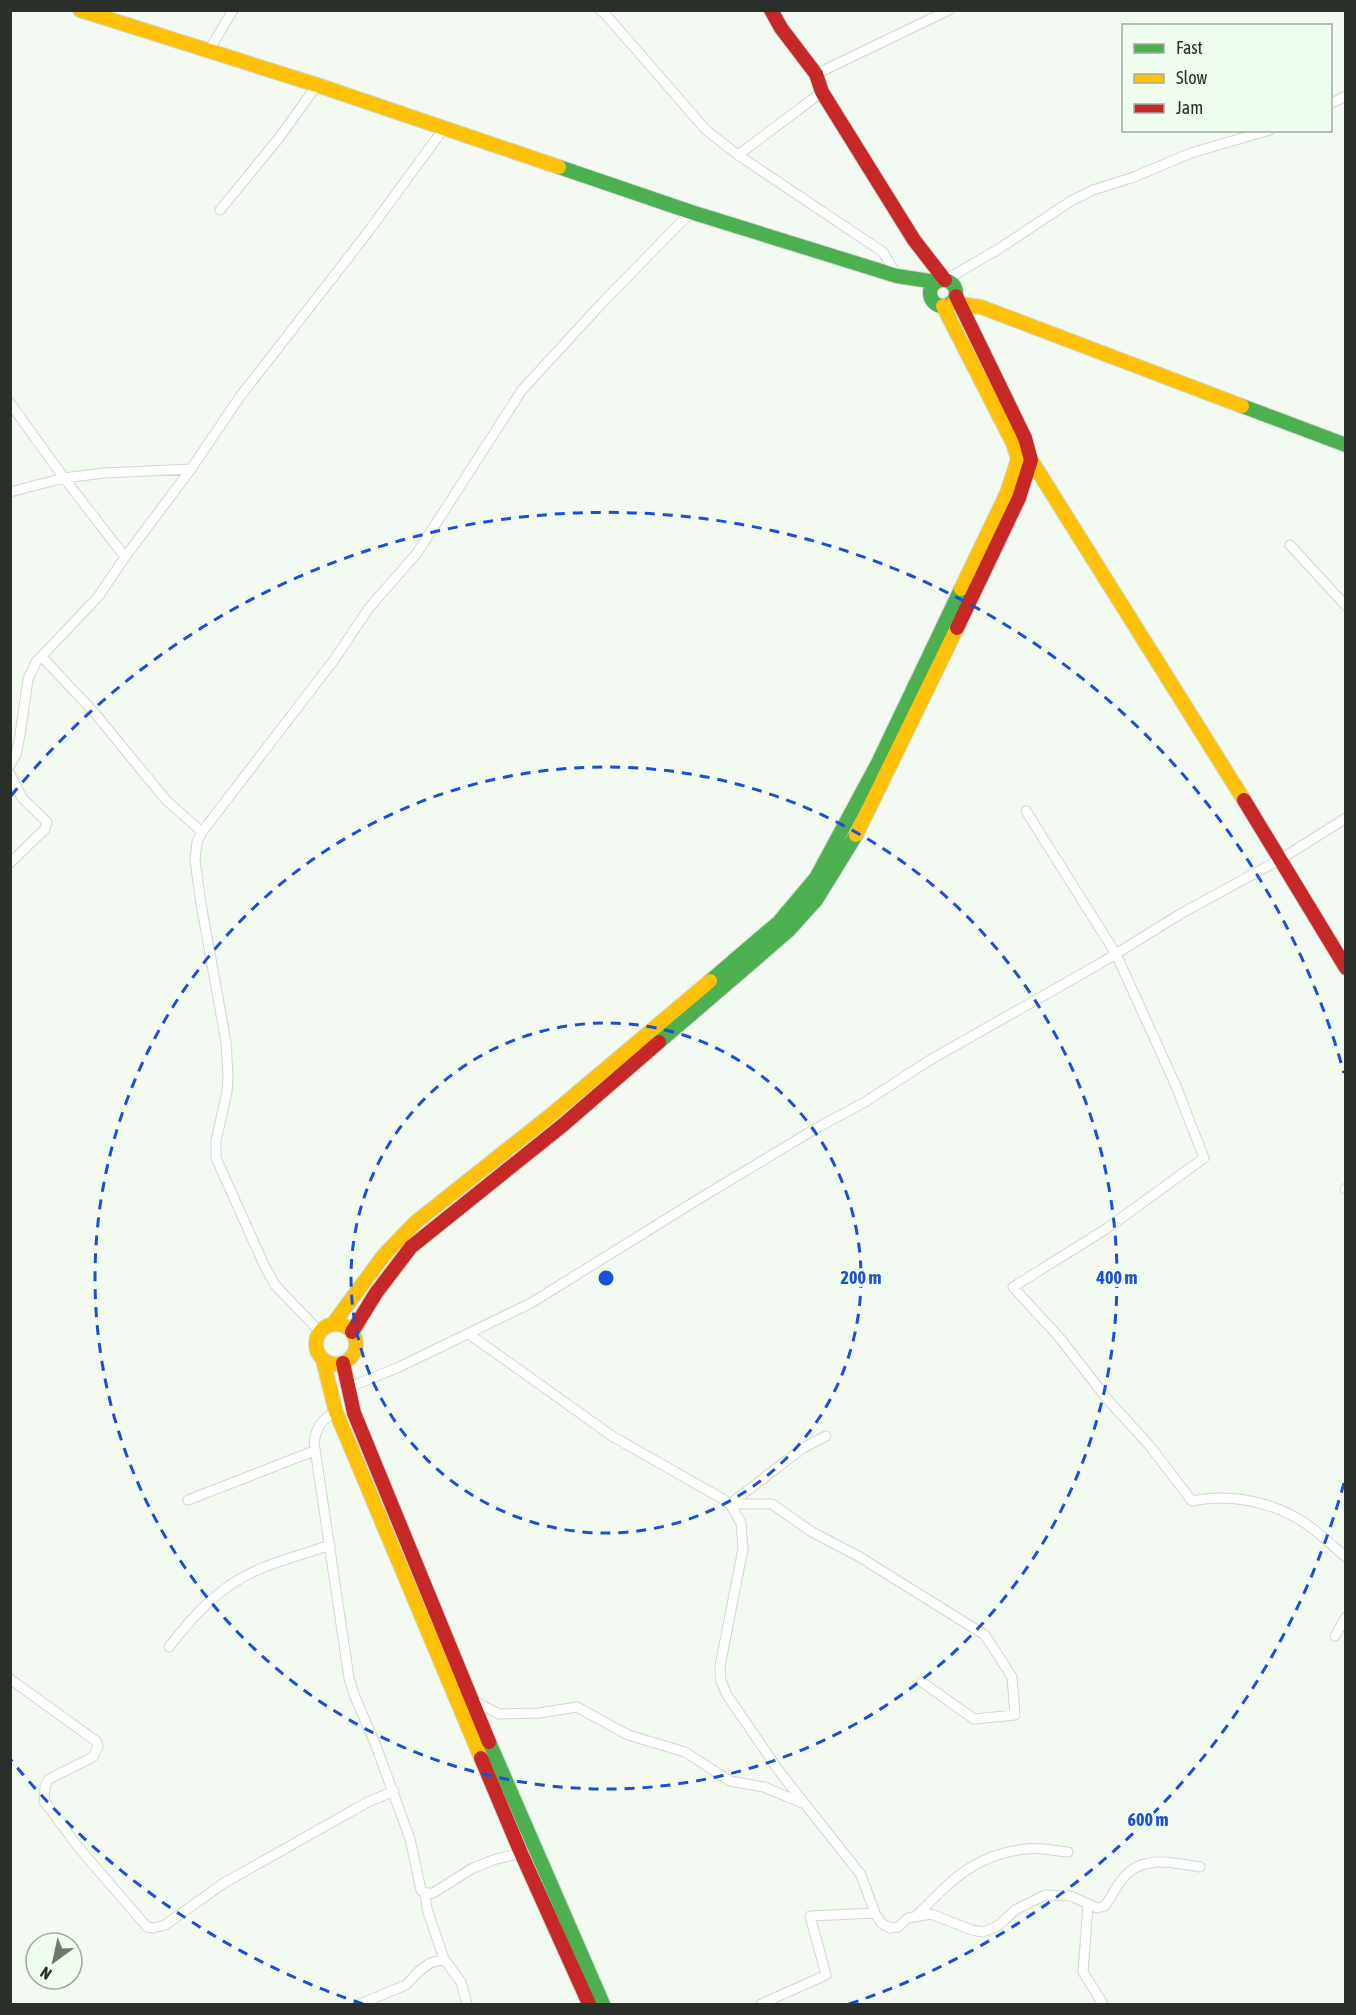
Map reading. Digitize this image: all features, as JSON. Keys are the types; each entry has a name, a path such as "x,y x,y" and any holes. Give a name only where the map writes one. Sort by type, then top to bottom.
{"street":[{"path":"80,10 445,127 691,213 897,276 1346,445"},
{"path":"209,50 233,10"},
{"path":"600,10 706,129 738,155 883,252 897,276 943,293"},
{"path":"589,2004 521,1853 336,1412 316,1342 320,1332 333,1324 384,1255 416,1222 551,1115 791,910 816,878 878,763 1007,493 1018,459 1013,442 943,293 914,240 822,92 816,74 781,28 771,10"},
{"path":"816,74 949,10"},
{"path":"220,210 279,138 317,85"},
{"path":"738,155 822,92"},
{"path":"1332,103 1346,96"},
{"path":"10,765 16,754 31,670 92,605 191,470 239,398 365,236 445,127"},
{"path":"943,293 997,250 1071,201 1093,190 1134,177 1191,153 1263,132"},
{"path":"320,1332 275,1285 216,1158 216,1141 227,1092 228,1075 226,1042 195,860 197,842 202,832 334,660 369,608 417,554 522,390 610,295 691,213"},
{"path":"914,240 1025,438 1031,460 1281,859 1346,968"},
{"path":"10,403 125,557"},
{"path":"352,1332 376,1293 411,1247 563,1125 788,931 816,900 860,828 890,769 1006,527 1019,498 1031,460"},
{"path":"10,492 64,478 104,473 191,470"},
{"path":"1290,545 1346,606"},
{"path":"42,657 93,711 166,800 202,832"},
{"path":"10,774 22,798 47,822 45,829 10,863"},
{"path":"1026,811 1116,954 1176,1086 1204,1158 1106,1229 1013,1287 1059,1337 1108,1400 1149,1445 1192,1501 1209,1497 1266,1504 1295,1517 1346,1557"},
{"path":"347,1388 389,1372 531,1303 702,1197 815,1129 865,1102 930,1060 1116,954 1182,913 1281,859 1346,818"},
{"path":"323,1360 333,1364 344,1363 354,1352 356,1342 352,1332 343,1326 333,1324"},
{"path":"470,1334 612,1436 730,1504 772,1504 812,1532 858,1556 985,1635 1012,1677 1015,1715 974,1719 922,1682"},
{"path":"344,1363 347,1388 358,1424 470,1700 603,2004"},
{"path":"336,1412 323,1419 316,1428 314,1451 338,1593 344,1651 363,1717 394,1791 410,1839 421,1890 424,1893 444,1959 461,1982 467,2004"},
{"path":"730,1504 803,1448 826,1436"},
{"path":"188,1500 314,1451"},
{"path":"730,1504 741,1523 743,1549 720,1666 721,1681 728,1695 803,1803 861,1875 881,1923 890,1928 898,1927 908,1918 932,1914 983,1932 998,1926 1015,1910 1045,1895 1071,1896 1096,1908 1106,1906 1126,1874 1142,1864 1176,1863 1200,1867"},
{"path":"169,1647 193,1616 211,1599 238,1580 256,1570 330,1545"},
{"path":"1335,1636 1346,1617"},
{"path":"10,1679 96,1741 98,1746 94,1756 49,1779 45,1786 44,1801 79,1848 147,1927 158,1928 165,1925 224,1883 366,1803 394,1791"},
{"path":"470,1700 499,1714 539,1713 577,1707 628,1735 685,1752 730,1781 764,1787 803,1803"},
{"path":"917,1915 957,1875 987,1858 1027,1848 1068,1852"},
{"path":"424,1893 433,1893 473,1868 521,1853"},
{"path":"1089,1905 1083,1972 1102,2004"},
{"path":"760,2004 826,1975 810,1916 875,1913"},
{"path":"360,2004 406,1985 424,1968 444,1959"}],"traffic: fast":[{"path":"559,167 691,212 897,276 936,282"},
{"path":"943,280 952,284 956,293 952,302 943,306 934,302 930,293 934,284 943,280"},
{"path":"1242,406 1346,445"},
{"path":"710,981 779,922 816,878 878,763 961,589"},
{"path":"659,1042 788,931 816,900 856,835"},
{"path":"489,1742 603,2004"}],"traffic: slow":[{"path":"80,10 317,85 559,167"},
{"path":"953,303 981,307 1242,406"},
{"path":"943,306 1013,443 1018,459 1007,493 961,589"},
{"path":"1031,460 1244,800"},
{"path":"856,835 957,628"},
{"path":"333,1324 384,1255 416,1222 551,1115 710,981"},
{"path":"336,1324 344,1325 350,1330 355,1336 356,1344 355,1352 350,1358 344,1363 336,1364 328,1363 322,1358 317,1352 316,1344 317,1336 322,1330 328,1325 336,1324"},
{"path":"323,1360 336,1412 481,1758"}],"traffic: jam":[{"path":"771,10 781,28 816,74 822,92 914,240 945,280"},
{"path":"956,296 1025,438 1031,460 1019,498 957,628"},
{"path":"1244,800 1346,968"},
{"path":"352,1332 376,1293 411,1247 563,1125 659,1042"},
{"path":"343,1363 354,1413 489,1742"},
{"path":"481,1758 589,2004"}]}
